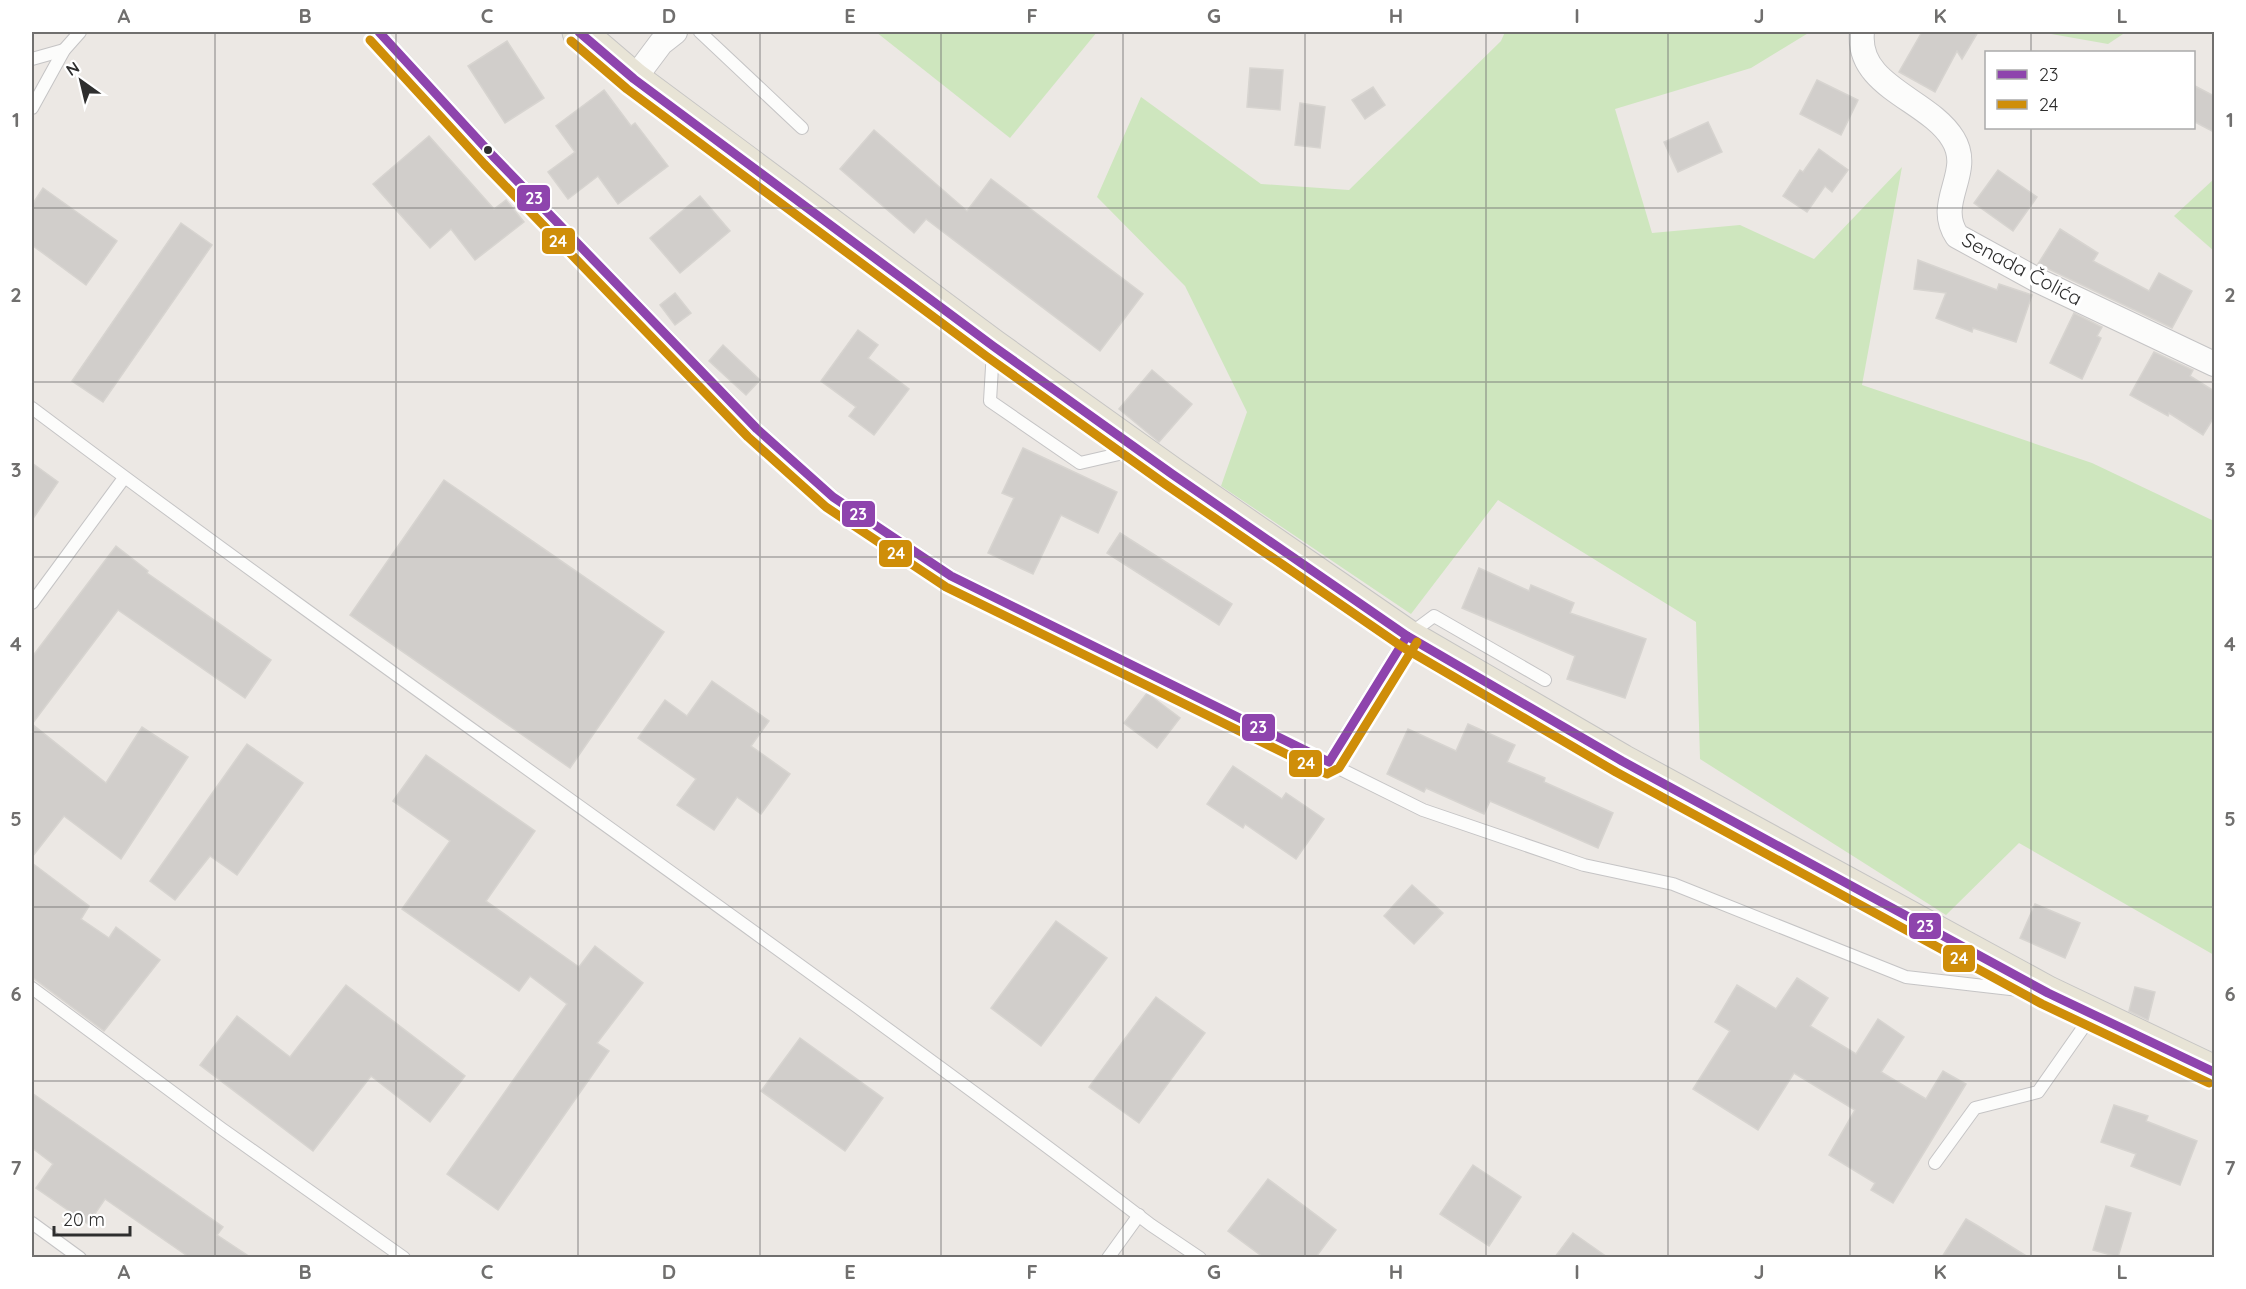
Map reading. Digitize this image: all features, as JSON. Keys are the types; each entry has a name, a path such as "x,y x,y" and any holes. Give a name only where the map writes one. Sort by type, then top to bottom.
{"main road":[{"path":"579,32 634,79 993,346 1138,450 1407,636 1622,761 2048,993 2214,1072"}],"street":[{"name":"Senada Čolića","path":"1862,32 1864,59 1876,75 1941,124 1953,140 1962,158 1948,210 1949,224 1957,236 2039,281 2214,364"},
{"path":"634,79 664,35"}],"lane":[{"path":"32,108 64,50 80,32"},
{"path":"379,32 493,156 757,429 833,497 951,576 1423,810 1584,865 1673,884 1906,977 2048,993"},
{"path":"700,32 802,128"},
{"path":"32,59 64,50"},
{"path":"993,346 990,401 1080,463 1138,450"},
{"path":"32,408 124,477 849,999 1139,1215 1200,1257"},
{"path":"32,603 124,477"},
{"path":"1329,762 1407,636 1434,616 1545,680"},
{"path":"32,988 222,1129 404,1257"},
{"path":"1935,1163 1975,1108 2038,1092 2092,1014"},
{"path":"1108,1257 1139,1215"},
{"path":"32,1223 80,1257"}],"green space":[{"path":"876,32 1097,32 1010,138"},
{"path":"1505,32 1810,32 1751,68 1615,109 1652,233 1740,225 1814,259 1902,167 1862,385 2092,463 2214,521 2214,955 2019,843 1946,915 1700,759 1696,622 1498,500 1411,614 1221,486 1247,412 1185,286 1097,197 1141,97 1261,184 1349,190 1501,41"},
{"path":"2040,32 2126,32 2108,44"},
{"path":"2214,179 2214,251 2174,216"}],"building":[{"path":"1922,32 1978,32 1962,59 1957,51 1935,92 1899,72"},
{"path":"507,41 544,98 505,123 468,66"},
{"path":"1250,68 1283,70 1280,110 1247,107"},
{"path":"1817,80 1858,100 1841,135 1800,114"},
{"path":"2195,86 2214,96 2214,132 2195,122"},
{"path":"1373,87 1385,105 1365,119 1352,100"},
{"path":"604,90 631,126 635,123 668,166 618,204 598,176 568,199 548,172 575,152 556,126"},
{"path":"1300,103 1325,107 1320,148 1295,145"},
{"path":"1708,122 1722,152 1678,172 1664,142"},
{"path":"874,130 967,211 991,179 1143,294 1100,351 926,219 914,233 840,169"},
{"path":"429,136 494,209 506,200 524,222 475,260 451,229 430,248 373,184"},
{"path":"1819,149 1848,170 1832,192 1825,186 1807,212 1783,196 1800,170 1803,172"},
{"path":"1998,170 2037,197 2013,231 1974,203"},
{"path":"43,188 117,241 86,285 32,245 32,205"},
{"path":"700,196 730,231 680,273 650,238"},
{"path":"181,223 212,245 103,402 72,381"},
{"path":"2060,229 2098,253 2093,261 2149,291 2159,273 2192,291 2172,328 2038,264"},
{"path":"1918,260 1997,290 1999,284 2032,295 2016,342 1973,328 1972,332 1936,318 1946,293 1914,289"},
{"path":"675,293 691,313 675,325 660,305"},
{"path":"2074,313 2102,327 2097,336 2101,338 2082,379 2050,363"},
{"path":"858,330 878,345 868,358 909,389 874,435 849,416 856,407 821,381"},
{"path":"723,345 760,380 746,395 709,361"},
{"path":"2154,352 2193,370 2190,376 2214,391 2214,417 2203,435 2169,413 2168,416 2130,395"},
{"path":"1152,370 1192,404 1159,442 1119,409"},
{"path":"1023,448 1117,492 1098,533 1061,515 1033,574 988,553 1014,498 1002,493"},
{"path":"32,463 58,482 32,520"},
{"path":"444,480 664,632 570,768 350,615"},
{"path":"1120,533 1232,604 1219,625 1107,553"},
{"path":"116,546 148,571 147,573 271,660 245,698 118,610 32,724 32,657"},
{"path":"1479,568 1529,591 1531,585 1574,603 1570,613 1646,639 1625,698 1567,679 1575,656 1462,608"},
{"path":"712,681 769,721 751,746 790,774 761,814 737,797 714,830 677,805 696,779 638,738 665,700 687,716"},
{"path":"1147,693 1180,718 1157,748 1124,723"},
{"path":"32,724 106,783 142,727 188,757 121,859 64,816 32,857"},
{"path":"1468,724 1515,745 1507,762 1545,778 1544,782 1613,813 1598,848 1490,801 1484,814 1426,788 1424,792 1387,774 1408,729 1456,751"},
{"path":"247,744 303,783 237,875 210,856 175,900 150,881"},
{"path":"426,755 535,831 486,901 579,967 595,946 643,983 597,1043 609,1051 498,1210 447,1174 567,1004 530,976 519,991 402,909 450,841 393,801"},
{"path":"1233,766 1282,799 1286,793 1324,819 1296,859 1245,824 1243,828 1207,804"},
{"path":"32,863 89,906 81,919 109,938 116,927 160,960 104,1031 32,977"},
{"path":"1412,885 1443,913 1414,944 1384,916"},
{"path":"2035,904 2080,923 2065,958 2020,938"},
{"path":"1056,921 1107,958 1041,1046 991,1008"},
{"path":"1797,978 1828,998 1810,1026 1856,1054 1878,1019 1904,1037 1881,1072 1926,1099 1943,1071 1966,1084 1893,1203 1871,1190 1875,1183 1829,1155 1855,1110 1794,1073 1758,1130 1693,1089 1730,1031 1715,1022 1737,985 1776,1009"},
{"path":"346,985 465,1076 430,1122 371,1076 313,1151 200,1065 237,1016 290,1057"},
{"path":"2135,987 2155,992 2148,1020 2129,1011"},
{"path":"1156,997 1205,1033 1139,1123 1089,1087"},
{"path":"800,1038 883,1098 845,1151 761,1091"},
{"path":"32,1093 223,1227 217,1235 250,1257 189,1257 105,1199 88,1224 36,1188 53,1164 32,1148"},
{"path":"2114,1105 2148,1116 2146,1121 2197,1141 2180,1185 2131,1166 2136,1154 2101,1142"},
{"path":"1473,1165 1521,1197 1489,1246 1440,1214"},
{"path":"1268,1179 1336,1230 1316,1257 1263,1257 1228,1231"},
{"path":"2106,1206 2131,1213 2118,1257 2093,1250"},
{"path":"1966,1219 1978,1226 2028,1257 1942,1257"},
{"path":"1573,1233 1607,1257 1555,1257"}],"transit line":[{"name":"23","path":"379,32 493,156 757,429 833,497 951,576 1329,762 1407,636"},
{"name":"23","path":"579,32 634,79 993,346 1172,474 1407,636 1622,761 2048,993 2214,1072"},
{"name":"24","path":"370,40 484,164 748,437 826,507 946,587 1327,774 1339,768 1417,642"},
{"name":"24","path":"571,41 627,89 986,356 1165,484 1401,646 1616,772 2042,1004 2209,1083"}]}
